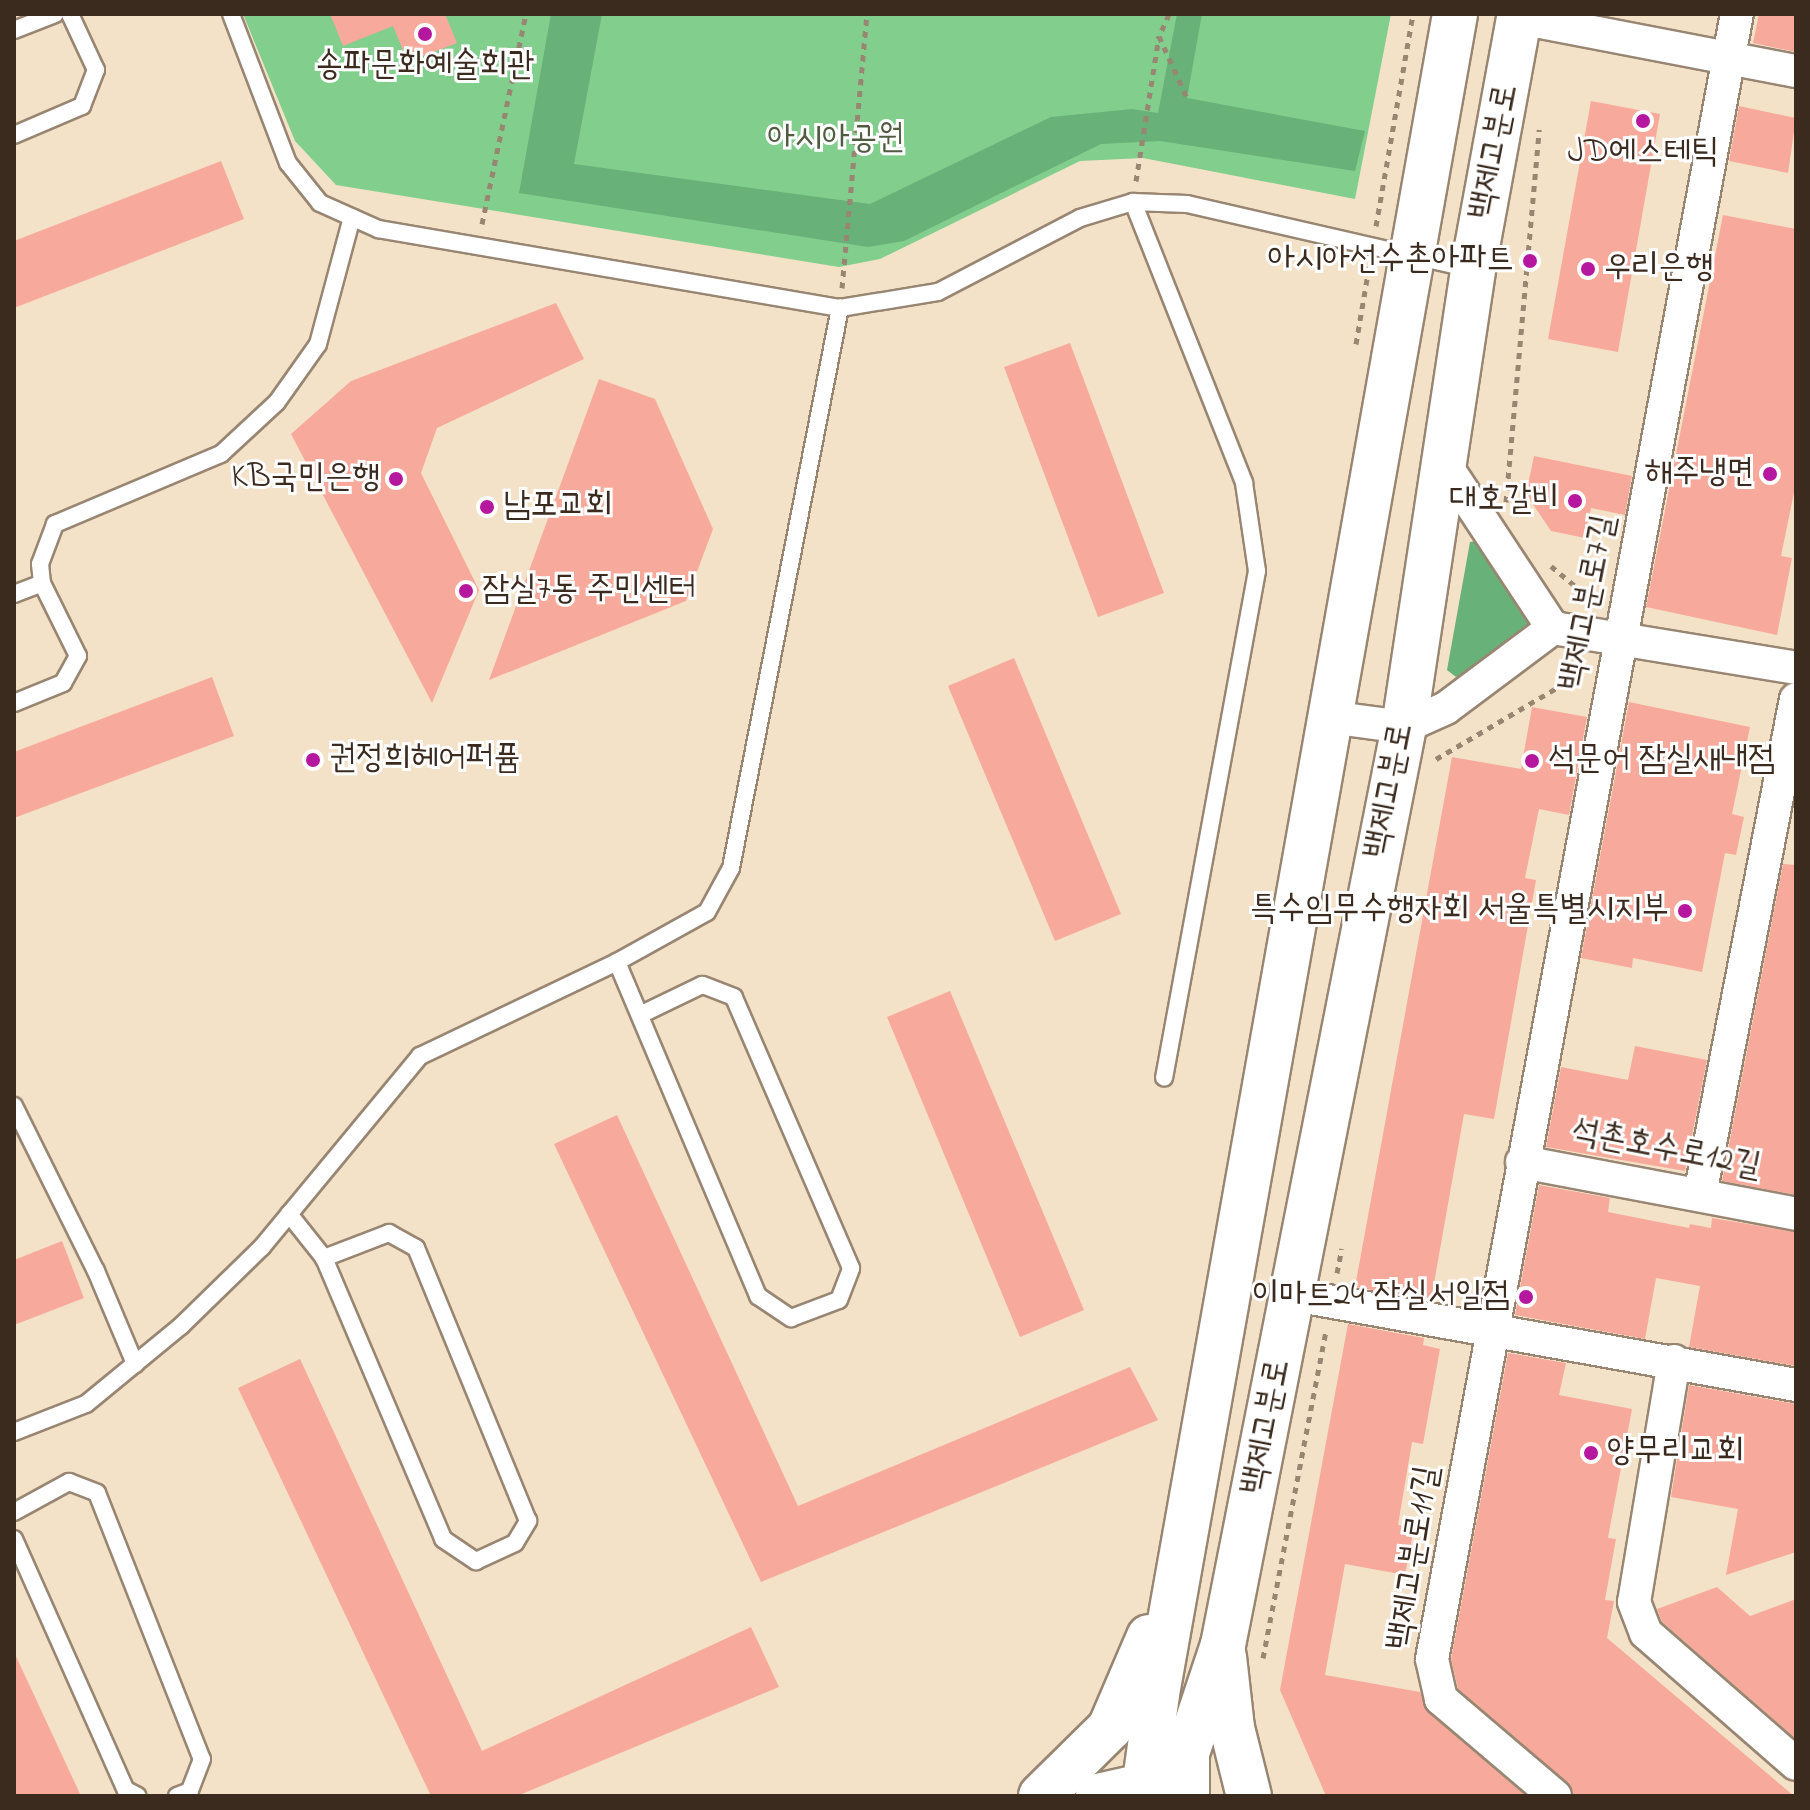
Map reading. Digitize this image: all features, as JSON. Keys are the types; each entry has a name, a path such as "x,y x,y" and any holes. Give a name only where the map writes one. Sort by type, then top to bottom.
{"main road":[{"name":"백제고분로","path":"1173,1791 1181,1557 1329,717 1390,253 1455,14"},
{"name":"백제고분로","path":"1173,1791 1223,1645 1313,1298 1473,269 1520,16"},
{"path":"1041,1796 1110,1728 1181,1557"},
{"path":"1223,1645 1232,1728 1249,1796"},
{"path":"1098,1796 1173,1791"}],"street":[{"name":"백제고분로7길","path":"1522,1162 1737,14"},
{"path":"1520,16 1796,71"},
{"path":"1444,463 1566,630"},
{"path":"1329,717 1404,727 1446,708 1566,630 1796,668"},
{"path":"1700,1195 1796,699"},
{"name":"석촌호수로12길","path":"1522,1162 1796,1214"},
{"name":"백제고분로11길","path":"1522,1162 1432,1659 1441,1699 1555,1796"},
{"path":"1313,1298 1796,1385"},
{"path":"1674,1361 1634,1602 1646,1633 1796,1764"}],"lane":[{"path":"14,30 55,14"},
{"path":"14,135 82,106 96,70 70,14"},
{"path":"231,14 288,163 320,203 378,229 840,308 938,292 1080,218 1133,202 1187,204 1390,253 1473,269"},
{"path":"1133,202 1244,483 1257,571 1164,1078"},
{"path":"14,703 63,683 78,656 42,583 40,564 55,524 221,454 277,402 318,344 352,217"},
{"path":"14,1432 86,1404 201,1306 289,1214 420,1056 617,962 707,912 731,868 840,308"},
{"path":"14,594 42,583"},
{"path":"617,962 758,1296 791,1318 839,1300 851,1268 734,997 702,985 640,1015"},
{"path":"14,1106 96,1271 135,1364"},
{"path":"289,1214 324,1258 443,1539 476,1561 515,1543 528,1521 416,1248 389,1233 324,1258"},
{"path":"14,1512 69,1482 97,1493 202,1759 190,1791 177,1796"},
{"path":"14,1539 126,1790 138,1796"}],"path":[{"path":"477,248 526,14"},
{"path":"840,308 867,14"},
{"path":"1133,202 1159,36 1169,14"},
{"path":"1390,253 1413,14"},
{"path":"1159,36 1187,98"},
{"path":"1505,511 1541,114"},
{"path":"1433,772 1435,759 1565,683 1566,630 1586,595 1539,556"},
{"path":"1262,1662 1313,1298 1344,1240"}],"green space":[{"name":"아시아공원","path":"243,14 1391,14 1355,199 1143,158 1080,161 880,259 839,267 336,185 295,141"},
{"path":"551,14 602,14 574,164 870,204 1051,117 1132,109 1158,113 1177,14 1202,14 1187,98 1365,131 1355,171 1160,141 1101,144 904,241 868,247 519,193"},
{"path":"1482,540 1541,621 1538,636 1456,677 1447,670 1470,542"}],"building":[{"name":"송파문화예술회관","path":"330,14 445,14 457,43 408,62 393,26 343,46"},
{"path":"1759,14 1796,14 1796,52 1753,43"},
{"path":"1591,101 1660,114 1618,352 1548,339"},
{"path":"1739,106 1796,118 1788,173 1729,161"},
{"path":"221,161 244,219 14,308 14,241"},
{"path":"1723,215 1796,229 1796,483 1781,556 1792,558 1777,635 1646,607"},
{"path":"556,303 584,359 437,428 421,473 479,590 432,703 291,434 351,381"},
{"path":"1070,343 1164,593 1098,617 1004,367"},
{"path":"599,379 655,399 713,529 686,601 489,680"},
{"name":"대호갈비","path":"1534,456 1632,476 1625,515 1591,508 1585,538 1551,531 1526,494"},
{"path":"1014,658 1121,914 1055,941 948,686"},
{"path":"212,677 234,736 14,818 14,752"},
{"path":"1629,702 1750,727 1732,814 1744,817 1736,855 1725,853 1702,972 1633,958 1632,968 1581,958"},
{"path":"1532,707 1587,717 1569,815 1539,809 1525,878 1536,880 1494,1119 1464,1114 1431,1300 1355,1287 1452,757 1521,769"},
{"path":"1783,864 1796,865 1796,1195 1722,1181"},
{"path":"950,991 1084,1310 1020,1337 887,1017"},
{"path":"1635,1046 1707,1060 1685,1171 1546,1147 1561,1067 1628,1080"},
{"path":"617,1115 798,1506 1130,1367 1158,1420 761,1582 554,1144"},
{"path":"1539,1185 1610,1198 1608,1212 1689,1228 1690,1224 1711,1228 1712,1218 1796,1232 1796,1366 1689,1347 1700,1286 1656,1278 1645,1339 1515,1315"},
{"path":"62,1241 84,1298 14,1325 14,1260"},
{"path":"1348,1324 1424,1338 1423,1345 1440,1349 1423,1444 1412,1442 1398,1525 1414,1528 1405,1575 1345,1564 1325,1675 1420,1692 1429,1713 1526,1796 1326,1796 1280,1690"},
{"path":"1508,1353 1566,1363 1559,1395 1632,1409 1608,1538 1616,1539 1605,1600 1614,1601 1607,1638 1794,1796 1574,1796 1567,1782 1458,1689 1451,1659"},
{"path":"300,1359 482,1751 751,1627 779,1687 517,1796 431,1796 238,1388"},
{"path":"1689,1385 1796,1404 1796,1552 1726,1575 1738,1509 1671,1497"},
{"path":"1717,1587 1750,1616 1796,1599 1796,1739 1662,1622 1657,1609"},
{"path":"14,1652 81,1796 14,1796"}],"place":[{"name":"송파문화예술회관","path":"425,34"},
{"name":"JD에스테틱","path":"1643,121"},
{"name":"아시아선수촌아파트","path":"1530,261"},
{"name":"우리은행","path":"1588,269"},
{"name":"해주냉면","path":"1770,474"},
{"name":"KB국민은행","path":"396,479"},
{"name":"대호갈비","path":"1575,501"},
{"name":"남포교회","path":"487,507"},
{"name":"잠실7동 주민센터","path":"466,591"},
{"name":"권정희헤어퍼퓸","path":"313,760"},
{"name":"석문어 잠실새내점","path":"1532,761"},
{"name":"특수임무수행자회 서울특별시지부","path":"1685,911"},
{"name":"이마트24 잠실서일점","path":"1526,1297"},
{"name":"양무리교회","path":"1591,1453"}]}
